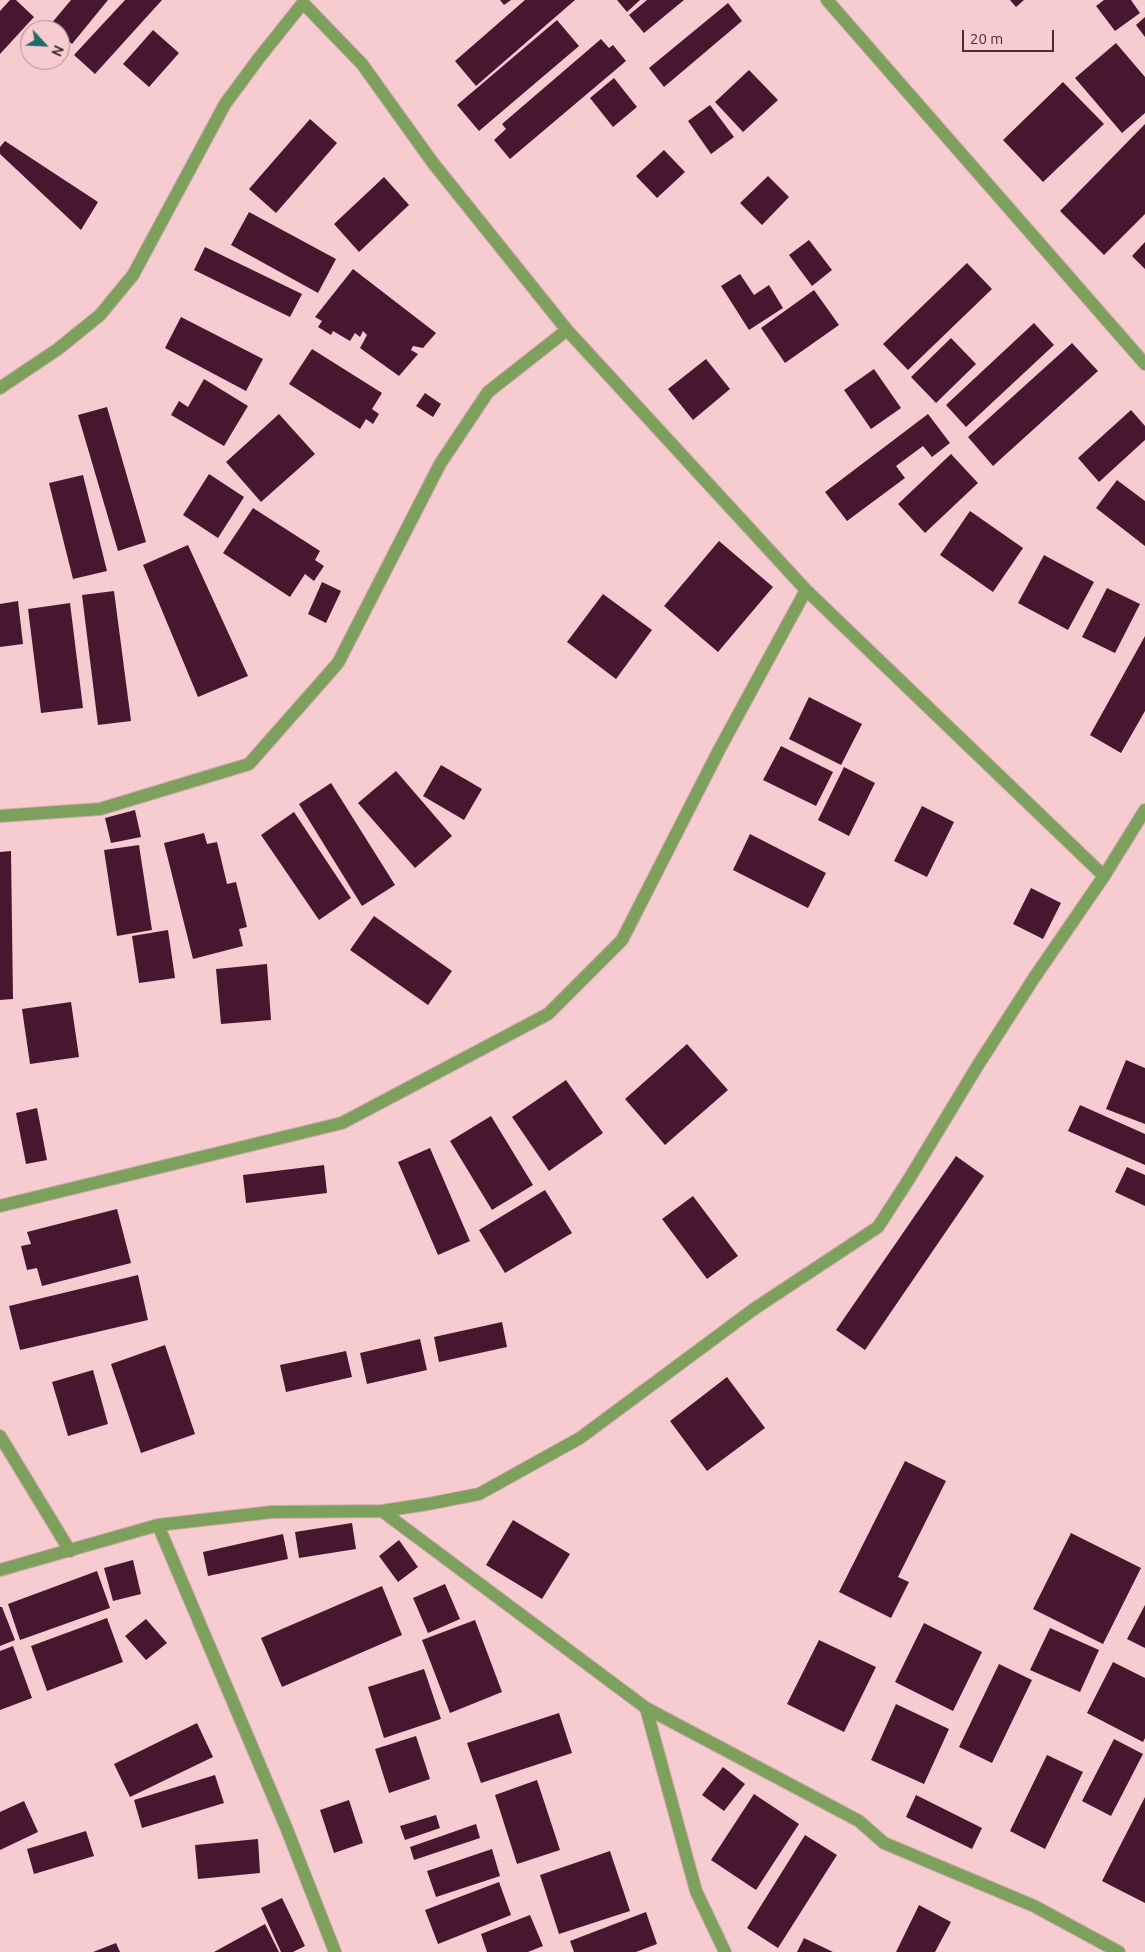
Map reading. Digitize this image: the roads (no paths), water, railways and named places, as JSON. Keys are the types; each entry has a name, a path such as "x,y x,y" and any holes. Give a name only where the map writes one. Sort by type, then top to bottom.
{"street":[{"path":"827,0 1145,364"},
{"path":"0,388 58,349 100,315 133,275 225,104 302,1 362,64 433,163 567,330 806,590 1104,876"},
{"path":"0,816 100,809 249,764 338,663 440,464 488,392 567,330"},
{"path":"0,1206 342,1123 548,1014 622,940 719,750 806,590"},
{"path":"0,1570 158,1525 272,1512 382,1511 479,1494 580,1438 754,1309 878,1227 978,1065 1034,978 1104,876 1145,810"},
{"path":"0,1436 70,1550"},
{"path":"382,1511 646,1708 859,1821 884,1843 1034,1906 1119,1952"},
{"path":"158,1525 286,1827 335,1952"},
{"path":"646,1708 696,1891 725,1952"}]}
